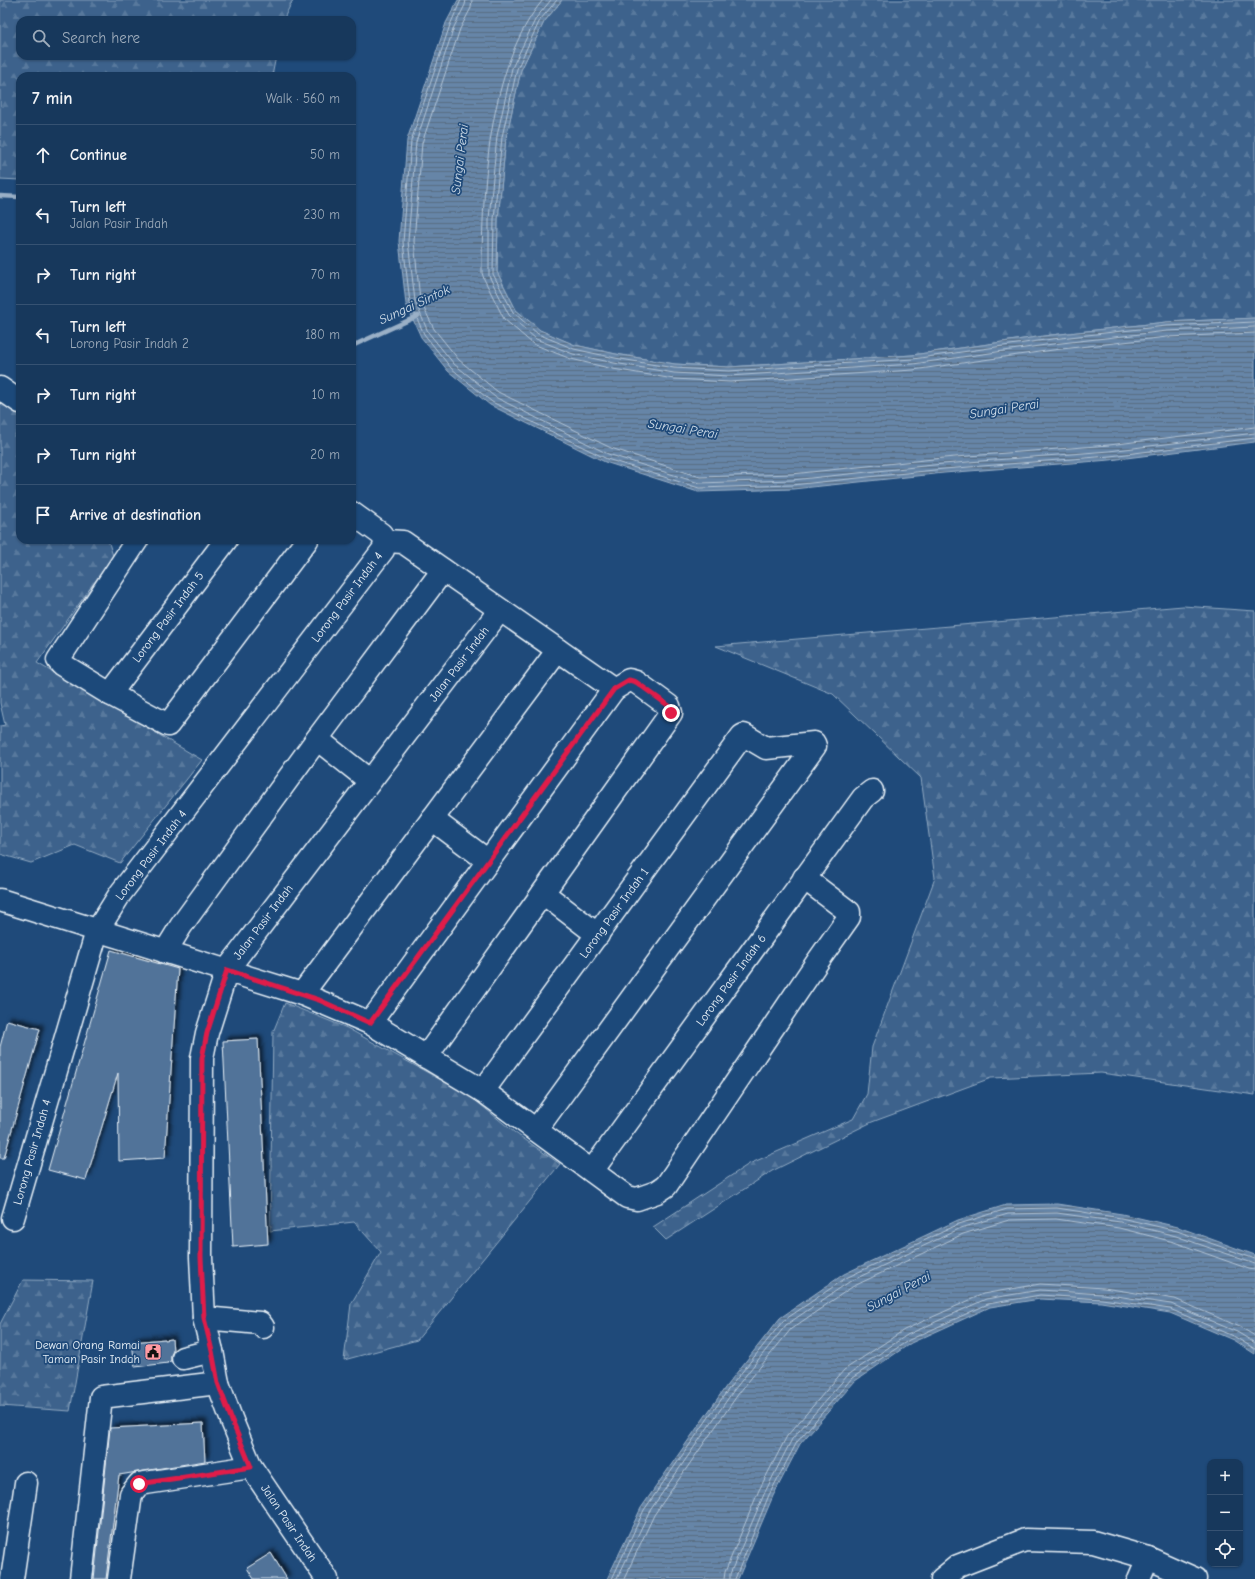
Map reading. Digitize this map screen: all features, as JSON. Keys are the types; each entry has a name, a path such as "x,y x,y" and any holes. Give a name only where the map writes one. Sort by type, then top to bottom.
{"street":[{"path":"0,388 16,399"},
{"path":"356,516 381,534 386,541 403,542 614,689"},
{"name":"Lorong Pasir Indah 4","path":"13,1218 97,931 120,894 383,550 386,541"},
{"path":"134,544 58,660 61,664 110,694 168,725 304,544"},
{"name":"Lorong Pasir Indah 5","path":"110,694 218,544"},
{"path":"165,952 180,926 317,739 444,570"},
{"name":"Jalan Pasir Indah","path":"327,1579 251,1467 218,1383 204,1318 201,1257 202,1058 207,1033 227,970 500,610"},
{"path":"302,994 558,650"},
{"path":"370,1023 614,689 629,680 636,682 669,706 671,713 426,1057"},
{"name":"Lorong Pasir Indah 1","path":"483,1092 741,738 744,735 766,748 814,743 815,746 536,1130"},
{"path":"317,739 370,781"},
{"name":"Lorong Pasir Indah 6","path":"592,1171 862,798 872,791"},
{"path":"432,819 488,861"},
{"path":"0,900 302,994 370,1023 483,1092 627,1197 637,1199 657,1192 666,1186 818,961 850,917 849,912 804,878"},
{"path":"543,893 598,935"},
{"path":"204,1318 260,1323 263,1327"},
{"path":"183,1358 212,1351"},
{"path":"80,1579 101,1397 218,1383"},
{"path":"119,1579 131,1494 139,1484 251,1467"},
{"path":"12,1579 26,1483"},
{"path":"942,1579 958,1566 1025,1540 1093,1542 1148,1558 1195,1579"},
{"path":"1139,1579 1148,1558"}],"green space":[{"path":"0,0 293,0 285,16 16,16 16,60 275,60 273,72 16,72 16,180 0,179"},
{"path":"562,0 1255,0 1255,318 1166,322 1051,335 912,355 729,367 675,364 616,354 575,345 539,330 516,310 497,272 498,219 506,138 521,70 544,22"},
{"path":"0,388 16,402 16,544 109,544 113,556 37,663 202,760 120,863 75,845 31,863 0,854 0,726 5,725 0,703"},
{"path":"1183,606 1255,611 1255,1095 1101,1073 991,1078 872,1122 772,1171 666,1240 653,1227 749,1164 853,1119 867,1094 872,1047 935,878 921,778 833,694 716,646"},
{"path":"285,1003 347,1028 470,1096 514,1132 560,1164 417,1340 344,1360 351,1304 381,1252 354,1222 270,1231 273,1032"},
{"path":"23,1280 93,1281 70,1411 0,1406 0,1324"}],"water":[{"name":"Sungai Perai","path":"458,0 562,0 544,22 521,70 506,138 498,219 497,272 516,310 540,330 575,345 616,354 675,364 729,367 912,355 1051,335 1166,322 1255,318 1255,442 1110,460 944,473 793,489 698,492 605,462 490,405 448,371 421,337 406,304 399,241 407,140 446,23"},
{"name":"Sungai Perai","path":"1057,1204 1122,1214 1178,1227 1255,1255 1255,1354 1233,1340 1170,1313 1101,1302 1040,1299 990,1307 911,1343 855,1381 800,1444 773,1496 738,1579 607,1579 641,1508 727,1385 780,1318 844,1274 958,1220 1006,1205"}],"building":[{"path":"111,950 178,969 165,1158 119,1161 118,1073 86,1180 48,1170"},
{"path":"7,1020 40,1029 4,1158 0,1158 0,1047"},
{"path":"258,1039 268,1244 233,1247 223,1041"},
{"name":"Dewan Orang Ramai Taman Pasir Indah","path":"172,1339 173,1351 171,1361 167,1362 168,1363 135,1367 132,1342"},
{"path":"203,1423 205,1461 119,1475 106,1579 94,1579 110,1428"},
{"path":"271,1553 287,1579 254,1579 247,1568"}],"waterway":[{"name":"Sungai Sintok","path":"0,196 16,197"},
{"name":"Sungai Sintok","path":"356,344 418,316"}],"place":[{"name":"Dewan Orang Ramai Taman Pasir Indah","path":"153,1352"}],"route":[{"path":"139,1484 251,1467 218,1383 204,1318 201,1257 202,1058 207,1033 227,970 319,1000 370,1023 614,689 629,680 636,682 669,706 671,713"}]}
